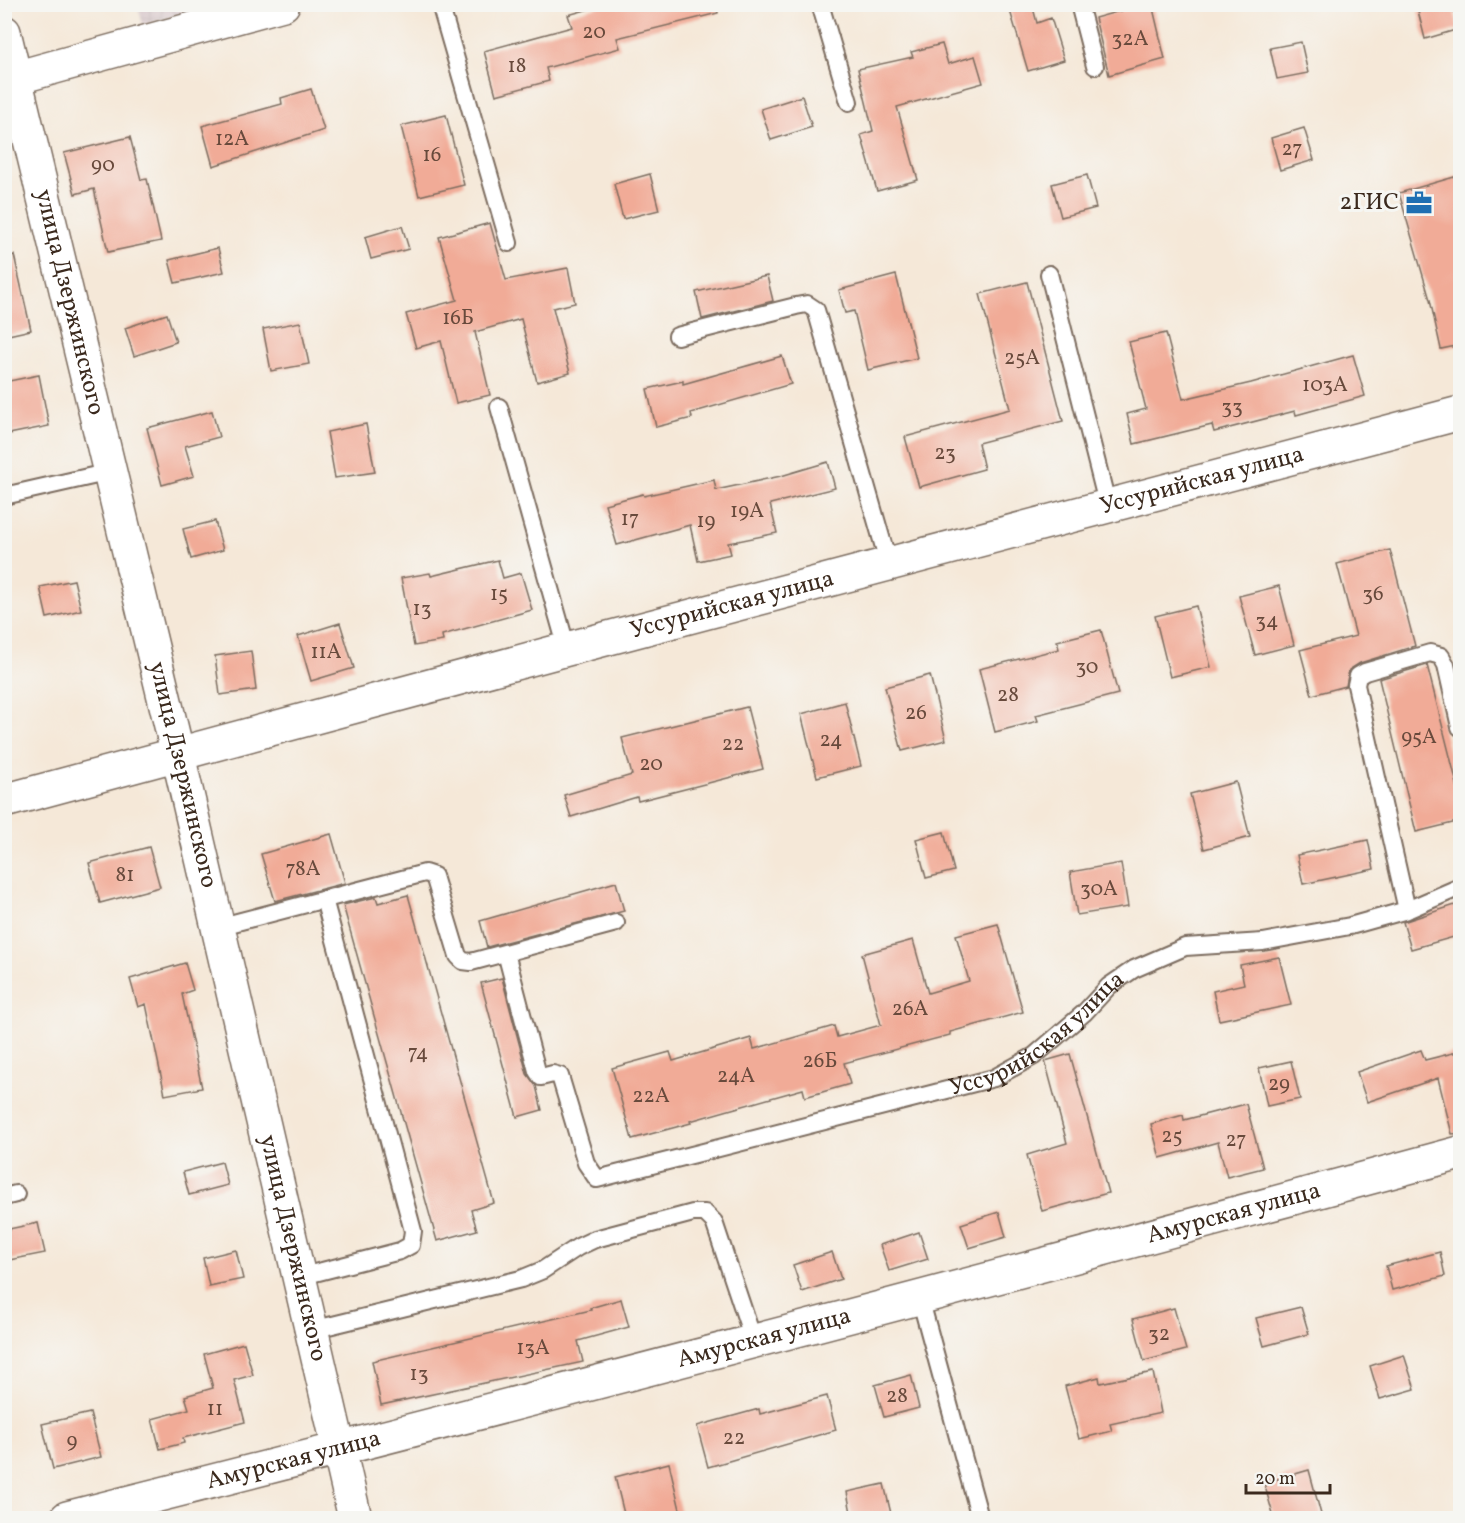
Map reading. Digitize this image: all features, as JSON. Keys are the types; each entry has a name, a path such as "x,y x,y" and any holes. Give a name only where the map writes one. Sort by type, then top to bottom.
{"street":[{"path":"10,79 283,4"},
{"name":"улица Дзержинского","path":"4,32 10,79 110,472 178,755 355,1518"},
{"name":"Уссурийская улица","path":"4,801 567,649 889,566 1461,413"},
{"name":"Амурская улица","path":"67,1518 340,1450 1461,1153"}],"lane":[{"path":"440,4 508,243"},
{"path":"820,4 849,102"},
{"path":"1079,4 1095,66"},
{"path":"1049,274 1108,507"},
{"path":"677,336 796,306 807,304 816,310 889,566"},
{"path":"499,407 567,649"},
{"path":"4,496 110,472"},
{"path":"1407,910 1356,685 1359,676 1365,672 1430,653 1442,656 1461,727"},
{"path":"218,927 425,873 434,876 458,956 463,961 471,962 616,924"},
{"name":"Уссурийская улица","path":"506,953 537,1071 541,1077 553,1074 560,1077 586,1163 597,1179 994,1078 1034,1056 1084,1013 1109,986 1134,969 1185,947 1263,942 1350,926 1407,910 1461,887"},
{"path":"299,1277 400,1251 411,1245 413,1231 324,899"},
{"path":"312,1330 521,1279 543,1270 578,1247 595,1239 693,1213 705,1213 714,1222 754,1341"},
{"path":"920,1298 980,1518"}],"shaded area":[{"path":"138,4 216,5 143,25"}],"building":[{"path":"607,4 717,4 718,13 617,38 620,48 546,68 549,81 496,95 484,51 572,27 568,15"},
{"path":"1008,4 1032,4 1037,23 1051,18 1064,60 1028,71"},
{"path":"1152,4 1165,59 1109,75 1095,18"},
{"path":"1442,4 1452,4 1459,29 1425,39 1418,11"},
{"path":"1301,42 1308,73 1277,79 1270,48"},
{"path":"942,44 948,64 975,56 983,83 897,107 918,180 877,191 861,135 873,131 858,69 913,57 911,52"},
{"path":"311,89 324,130 213,166 202,126 282,104 281,98"},
{"path":"802,96 812,127 771,140 761,109"},
{"path":"446,115 464,185 419,196 401,126"},
{"path":"1304,128 1314,160 1280,170 1271,138"},
{"path":"130,137 141,180 147,179 161,241 108,252 94,189 75,194 64,153"},
{"path":"650,174 659,210 623,219 614,184"},
{"path":"1087,175 1096,208 1061,217 1052,184"},
{"path":"1461,175 1461,345 1441,349 1430,300 1399,193"},
{"path":"490,223 506,280 568,268 575,303 553,308 570,373 537,382 521,319 475,332 490,395 456,403 441,341 416,348 406,314 457,300 439,237"},
{"path":"402,226 409,249 371,259 365,237"},
{"path":"218,248 224,272 175,283 169,260"},
{"path":"14,255 31,330 4,336 4,256"},
{"path":"896,275 917,358 868,370 854,311 845,313 839,290"},
{"path":"767,276 773,301 702,319 696,292"},
{"path":"1027,282 1063,421 978,443 984,469 919,487 905,437 1010,409 980,294"},
{"path":"167,314 176,342 134,356 125,328"},
{"path":"300,322 309,364 271,371 263,329"},
{"path":"1166,333 1183,399 1353,355 1365,396 1296,415 1295,411 1214,432 1212,425 1134,444 1127,414 1146,409 1129,342"},
{"path":"782,356 791,384 691,413 692,418 656,427 647,389 683,381 683,384"},
{"path":"39,375 49,426 4,435 4,382"},
{"path":"212,411 219,437 185,446 194,476 162,485 147,428"},
{"path":"366,424 375,472 335,478 327,432"},
{"path":"828,462 835,488 770,504 777,533 728,543 731,554 698,561 690,525 617,545 605,504 714,480 716,490 781,476"},
{"path":"215,521 223,550 191,559 183,529"},
{"path":"1390,550 1415,646 1360,663 1349,670 1346,686 1312,695 1300,650 1356,636 1337,564"},
{"path":"498,560 503,578 521,573 532,610 442,635 443,641 414,646 401,578 430,573 431,576"},
{"path":"74,580 81,610 47,618 40,587"},
{"path":"1279,586 1294,645 1255,655 1239,596"},
{"path":"1196,606 1211,667 1170,677 1155,616"},
{"path":"340,623 354,668 311,681 298,636"},
{"path":"1101,630 1118,694 1036,715 1038,721 995,732 979,669 1059,649 1057,641"},
{"path":"251,651 256,690 220,695 215,656"},
{"path":"1427,665 1461,800 1461,821 1416,832 1379,679"},
{"path":"930,675 946,740 902,751 885,687"},
{"path":"845,702 861,766 817,777 801,714"},
{"path":"747,707 763,769 638,801 637,797 571,817 564,795 632,775 622,738"},
{"path":"1236,782 1250,837 1204,849 1190,794"},
{"path":"944,832 954,871 926,878 916,839"},
{"path":"331,834 345,883 275,901 261,854"},
{"path":"1368,840 1374,869 1303,884 1297,855"},
{"path":"149,847 160,887 100,903 89,863"},
{"path":"1121,863 1128,907 1077,915 1070,872"},
{"path":"616,882 624,911 487,947 480,921"},
{"path":"408,895 494,1203 471,1210 477,1230 437,1241 343,905 376,897 378,903"},
{"path":"1461,903 1461,935 1411,949 1403,922"},
{"path":"998,924 1023,1012 950,1032 950,1035 844,1063 850,1084 805,1097 803,1089 632,1139 612,1068 670,1052 673,1061 751,1038 754,1049 834,1026 837,1037 881,1025 862,954 913,940 928,993 969,981 956,935"},
{"path":"1279,957 1291,1005 1219,1020 1213,991 1244,984 1240,965"},
{"path":"185,963 193,990 182,994 202,1088 165,1095 146,1004 138,1007 130,979"},
{"path":"502,978 527,1074 536,1086 542,1110 517,1117 481,983"},
{"path":"1421,1050 1425,1060 1461,1051 1461,1133 1452,1134 1438,1078 1367,1102 1357,1072"},
{"path":"1070,1054 1108,1193 1042,1211 1027,1155 1067,1143 1045,1061"},
{"path":"1291,1061 1300,1099 1267,1106 1259,1068"},
{"path":"1246,1104 1263,1168 1227,1177 1218,1142 1160,1158 1151,1124 1183,1115 1184,1120"},
{"path":"222,1162 228,1185 189,1195 183,1172"},
{"path":"999,1212 1006,1237 969,1248 961,1224"},
{"path":"38,1223 45,1253 4,1261 4,1230"},
{"path":"919,1232 928,1259 889,1271 880,1245"},
{"path":"236,1250 243,1279 209,1286 203,1258"},
{"path":"832,1252 841,1279 802,1292 793,1265"},
{"path":"1440,1252 1445,1276 1392,1290 1386,1266"},
{"path":"621,1299 629,1327 578,1341 583,1362 381,1405 372,1361 591,1310 590,1308"},
{"path":"1301,1307 1309,1334 1264,1346 1256,1318"},
{"path":"1174,1308 1186,1350 1144,1361 1133,1319"},
{"path":"244,1343 253,1375 234,1380 245,1422 183,1438 184,1443 160,1449 152,1419 189,1409 185,1396 213,1388 204,1354"},
{"path":"1404,1355 1415,1389 1380,1399 1370,1366"},
{"path":"1153,1372 1161,1413 1110,1424 1112,1431 1079,1439 1065,1386 1099,1377 1100,1383"},
{"path":"911,1375 919,1408 884,1417 875,1385"},
{"path":"827,1396 836,1430 708,1467 697,1426 759,1409 760,1414"},
{"path":"90,1413 101,1457 53,1469 42,1424"},
{"path":"669,1463 682,1518 625,1518 615,1477"},
{"path":"1309,1470 1322,1518 1274,1518 1264,1483"},
{"path":"884,1484 892,1518 852,1518 847,1492"}],"place":[{"name":"2ГИС","path":"1419,203"}]}
